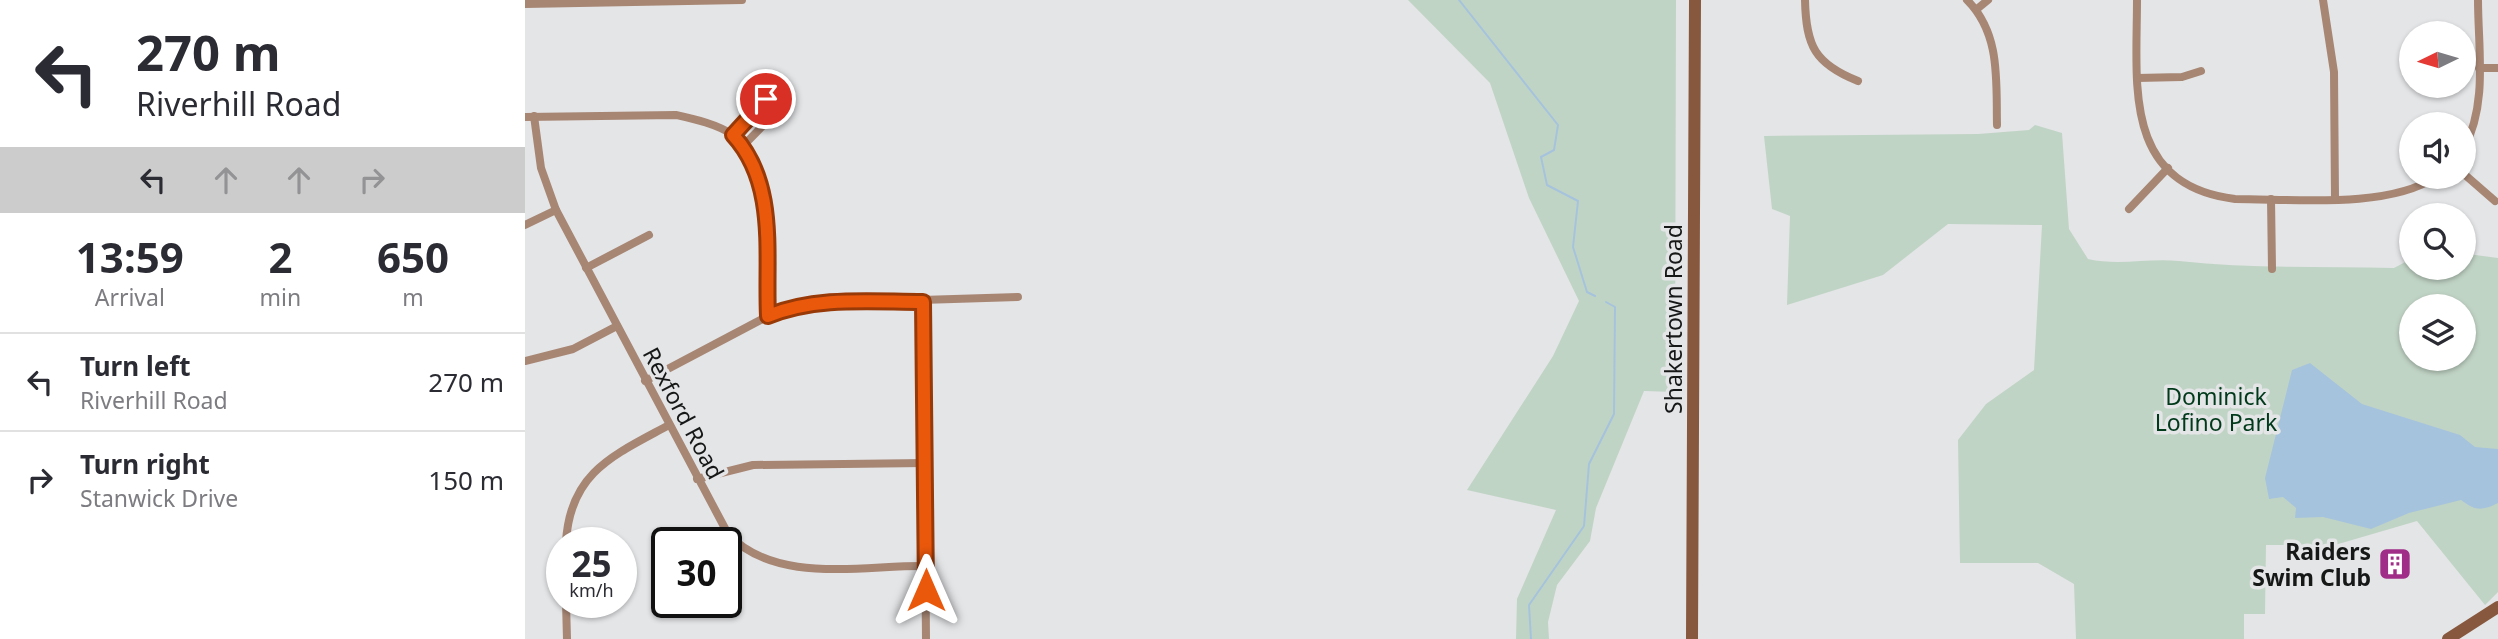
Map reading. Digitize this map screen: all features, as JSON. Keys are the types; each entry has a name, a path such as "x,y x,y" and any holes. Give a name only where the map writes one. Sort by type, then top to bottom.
{"street":[{"path":"525,4 742,0"},
{"name":"Shakertown Road","path":"1692,639 1695,0"},
{"path":"1805,0 1806,24 1815,52 1834,71 1859,81"},
{"path":"1967,0 1977,9 1994,53 1997,125"},
{"path":"1977,9 1988,0"},
{"path":"2137,0 2137,78 2141,124 2153,149 2168,169 2189,184 2212,194 2271,199 2390,197 2414,189"},
{"path":"2323,0 2334,72 2335,198"},
{"path":"2476,115 2479,68 2478,0"},
{"path":"2479,68 2498,68"},
{"path":"2137,78 2182,77 2201,71"},
{"path":"733,135 766,99 777,100 778,110 743,146"},
{"path":"530,116 676,115 733,135 743,146 756,170 764,198 768,316"},
{"name":"Rexford Road","path":"530,116 541,168 556,210 728,534 745,549 764,560 801,566 926,566"},
{"path":"2129,209 2168,169"},
{"path":"2476,184 2495,201"},
{"path":"2271,199 2271,269"},
{"path":"525,225 556,210"},
{"path":"586,268 649,235"},
{"path":"645,381 768,316 791,308 825,303 1018,297"},
{"path":"923,302 926,639"},
{"path":"525,361 573,349 617,326"},
{"path":"569,527 573,501 586,480 614,455 669,425"},
{"path":"697,479 753,465 925,463"},
{"path":"2448,639 2498,607"},
{"path":"566,618 567,639"}],"green space":[{"path":"1408,0 1676,0 1675,392 1644,391 1596,508 1590,541 1557,585 1548,622 1549,639 1516,639 1517,599 1556,510 1467,490 1553,356 1579,301 1529,198 1490,83"},
{"name":"Dominick Lofino Park","path":"2035,125 2062,133 2069,229 2088,259 2111,262 2167,260 2259,266 2394,268 2399,265 2399,280 2476,280 2476,255 2498,258 2498,592 2485,605 2417,521 2335,545 2266,545 2265,614 2244,614 2244,639 2076,639 2074,584 2038,563 1960,563 1958,440 1986,404 2034,370 2042,225 1948,224 1883,275 1787,305 1790,216 1772,209 1764,136 1978,134 2029,130"}],"water":[{"path":"2310,363 2362,404 2460,435 2475,447 2498,449 2498,503 2479,509 2461,500 2409,513 2371,529 2323,517 2295,518 2296,508 2283,497 2269,499 2265,478 2292,370"}],"waterway":[{"path":"1459,0 1558,125 1554,150 1541,157 1547,185 1578,201 1573,247 1587,292 1595,296"},
{"path":"1531,639 1529,605 1584,526 1589,464 1614,414 1615,307 1606,302"}],"place":[{"name":"Raiders Swim Club","path":"2395,564"}],"route":[{"path":"766,99 733,135 743,146 763,190 766,212 768,316 791,308 825,303 923,302 926,590"}]}
